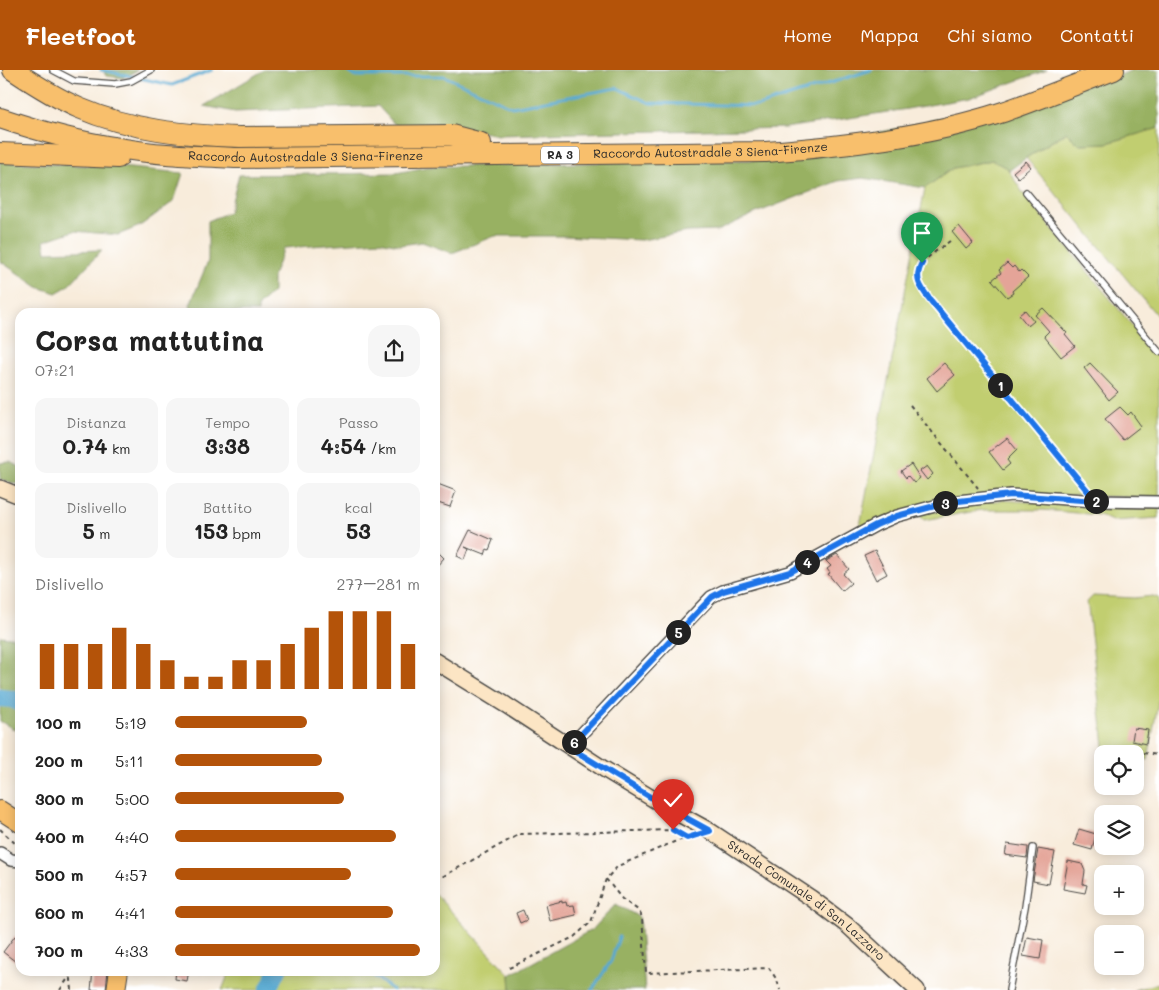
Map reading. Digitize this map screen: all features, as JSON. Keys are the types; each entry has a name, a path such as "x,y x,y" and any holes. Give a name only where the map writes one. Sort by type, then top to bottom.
{"highway":[{"path":"13,70 37,86 84,110 120,122 165,132 240,137 451,135 481,143"},
{"name":"Raccordo Autostradale 3 Siena-Firenze","path":"0,105 93,132 168,142 293,146 769,141 810,138 887,127 938,116 1022,92 1079,70"},
{"name":"Raccordo Autostradale 3 Siena-Firenze","path":"0,118 98,145 140,151 238,158 766,152 834,147 903,136 1002,112 1114,70"},
{"path":"0,153 120,158 228,166 398,165 423,157"}],"main road":[{"path":"0,810 15,820"},
{"path":"116,990 118,976"}],"street":[{"path":"0,488 15,494"},
{"path":"569,747 712,597 723,591 790,572 876,525 897,516 950,502 1011,495 1096,501 1159,502"},
{"name":"Strada Comunale di San Lazzaro","path":"440,665 668,808 710,831 835,915 917,990"},
{"path":"0,853 15,860"}],"lane":[{"path":"53,70 74,81 116,84 131,81 151,70"},
{"path":"1026,192 1159,352"},
{"path":"1009,990 1025,907 1033,848"}],"path":[{"path":"950,241 922,263 918,271 919,284 1096,501"},
{"path":"910,405 985,497"},
{"path":"1144,753 1159,755"},
{"path":"0,829 15,843"},
{"path":"440,878 520,834 673,830 687,838"},
{"path":"509,968 574,937 591,922 606,879 618,866 687,838 710,831"},
{"path":"606,879 622,899 638,910 642,917 646,973 769,968 777,980 780,990"},
{"path":"60,990 70,976"},
{"path":"71,976 72,990"}],"green space":[{"path":"103,70 138,70 123,78 106,76"},
{"path":"264,70 1047,70 969,98 785,128 498,135 470,129 395,125 378,106 235,112 204,106"},
{"path":"1132,70 1159,70 1159,128 1107,143 1078,144 1066,132 1010,170 992,160 953,168 925,188 863,178 838,181 756,213 717,231 688,232 641,240 564,236 495,236 452,253 422,242 400,245 379,241 284,248 273,276 273,292 258,308 192,308 190,305 208,261 208,221 229,212 239,175 396,173 427,167 760,160 1111,79"},
{"path":"1159,128 1159,318 1026,158 1067,132 1078,144 1107,143"},
{"path":"992,160 1007,168 1023,193 1159,358 1159,498 998,493 859,531 925,188 953,168"},
{"path":"0,162 120,167 183,173 174,201 140,226 118,235 74,231 44,241 46,252 102,250 68,286 56,293 38,287 0,261"},
{"path":"10,462 15,464 15,484 0,479 0,463"},
{"path":"1002,500 1100,507 1159,507 1159,518 1112,521 1099,515 1043,510 982,510 924,520 919,515 962,505"},
{"path":"1093,596 1135,598 1153,596 1159,598 1159,697 1148,760 1144,759 1144,745 1104,745 1087,602"},
{"path":"0,636 15,638 15,730 0,721"},
{"path":"440,899 510,975 511,990 222,990 228,976 440,976"},
{"path":"616,904 639,917 645,990 511,990 510,975 593,929"},
{"path":"1159,983 1159,990 1134,990"}],"building":[{"path":"1026,161 1031,167 1018,178 1013,172"},
{"path":"959,226 973,243 966,249 952,232"},
{"path":"1007,263 1012,268 1014,266 1019,272 1021,270 1028,277 1007,297 992,280 1001,273 999,270"},
{"path":"1043,308 1067,333 1065,334 1075,346 1061,357 1044,336 1049,331 1035,315"},
{"path":"1025,310 1034,321 1028,326 1019,315"},
{"path":"944,363 955,375 937,391 927,378"},
{"path":"1090,363 1118,392 1109,400 1084,368"},
{"path":"1120,407 1128,415 1131,412 1141,426 1123,440 1105,419"},
{"path":"1007,438 1017,450 1007,460 1010,464 1003,470 989,452"},
{"path":"911,464 920,478 914,483 908,476 906,478 901,471"},
{"path":"927,466 933,474 927,480 920,471"},
{"path":"440,485 456,491 450,507 440,504"},
{"path":"470,530 493,540 485,555 465,547 469,549 465,560 457,556"},
{"path":"875,551 887,574 876,580 864,556"},
{"path":"440,554 444,558 440,562"},
{"path":"837,555 849,569 843,574 851,583 842,591 828,574 830,573 827,569 831,566 826,561"},
{"path":"1134,728 1148,730 1146,744 1132,741"},
{"path":"1079,829 1094,833 1092,850 1074,845"},
{"path":"1007,844 1028,847 1027,858 1005,855"},
{"path":"1038,849 1055,852 1049,884 1033,881"},
{"path":"1068,861 1082,864 1085,871 1083,884 1087,885 1085,893 1063,889"},
{"path":"562,901 562,903 566,902 567,906 574,905 576,915 550,921 546,905"},
{"path":"523,910 527,920 520,923 516,913"},
{"path":"15,936 15,961 3,952"},
{"path":"1027,937 1043,940 1040,959 1023,956"},
{"path":"92,976 107,976 106,990 91,990"},
{"path":"175,976 188,976 187,981 175,979"}],"waterway":[{"path":"101,70 172,85 212,70"},
{"path":"345,70 355,76 444,76 512,107 617,88 650,103 758,106 871,70"},
{"path":"0,698 15,700"},
{"path":"592,990 611,961 619,937"},
{"path":"268,990 275,976"},
{"path":"374,976 393,990"}],"route":[{"path":"673,830 687,838 710,831 668,808 569,747 712,597 723,591 790,572 876,525 897,516 950,502 1011,495 1096,501 931,301 919,284 918,271 922,263"}]}
